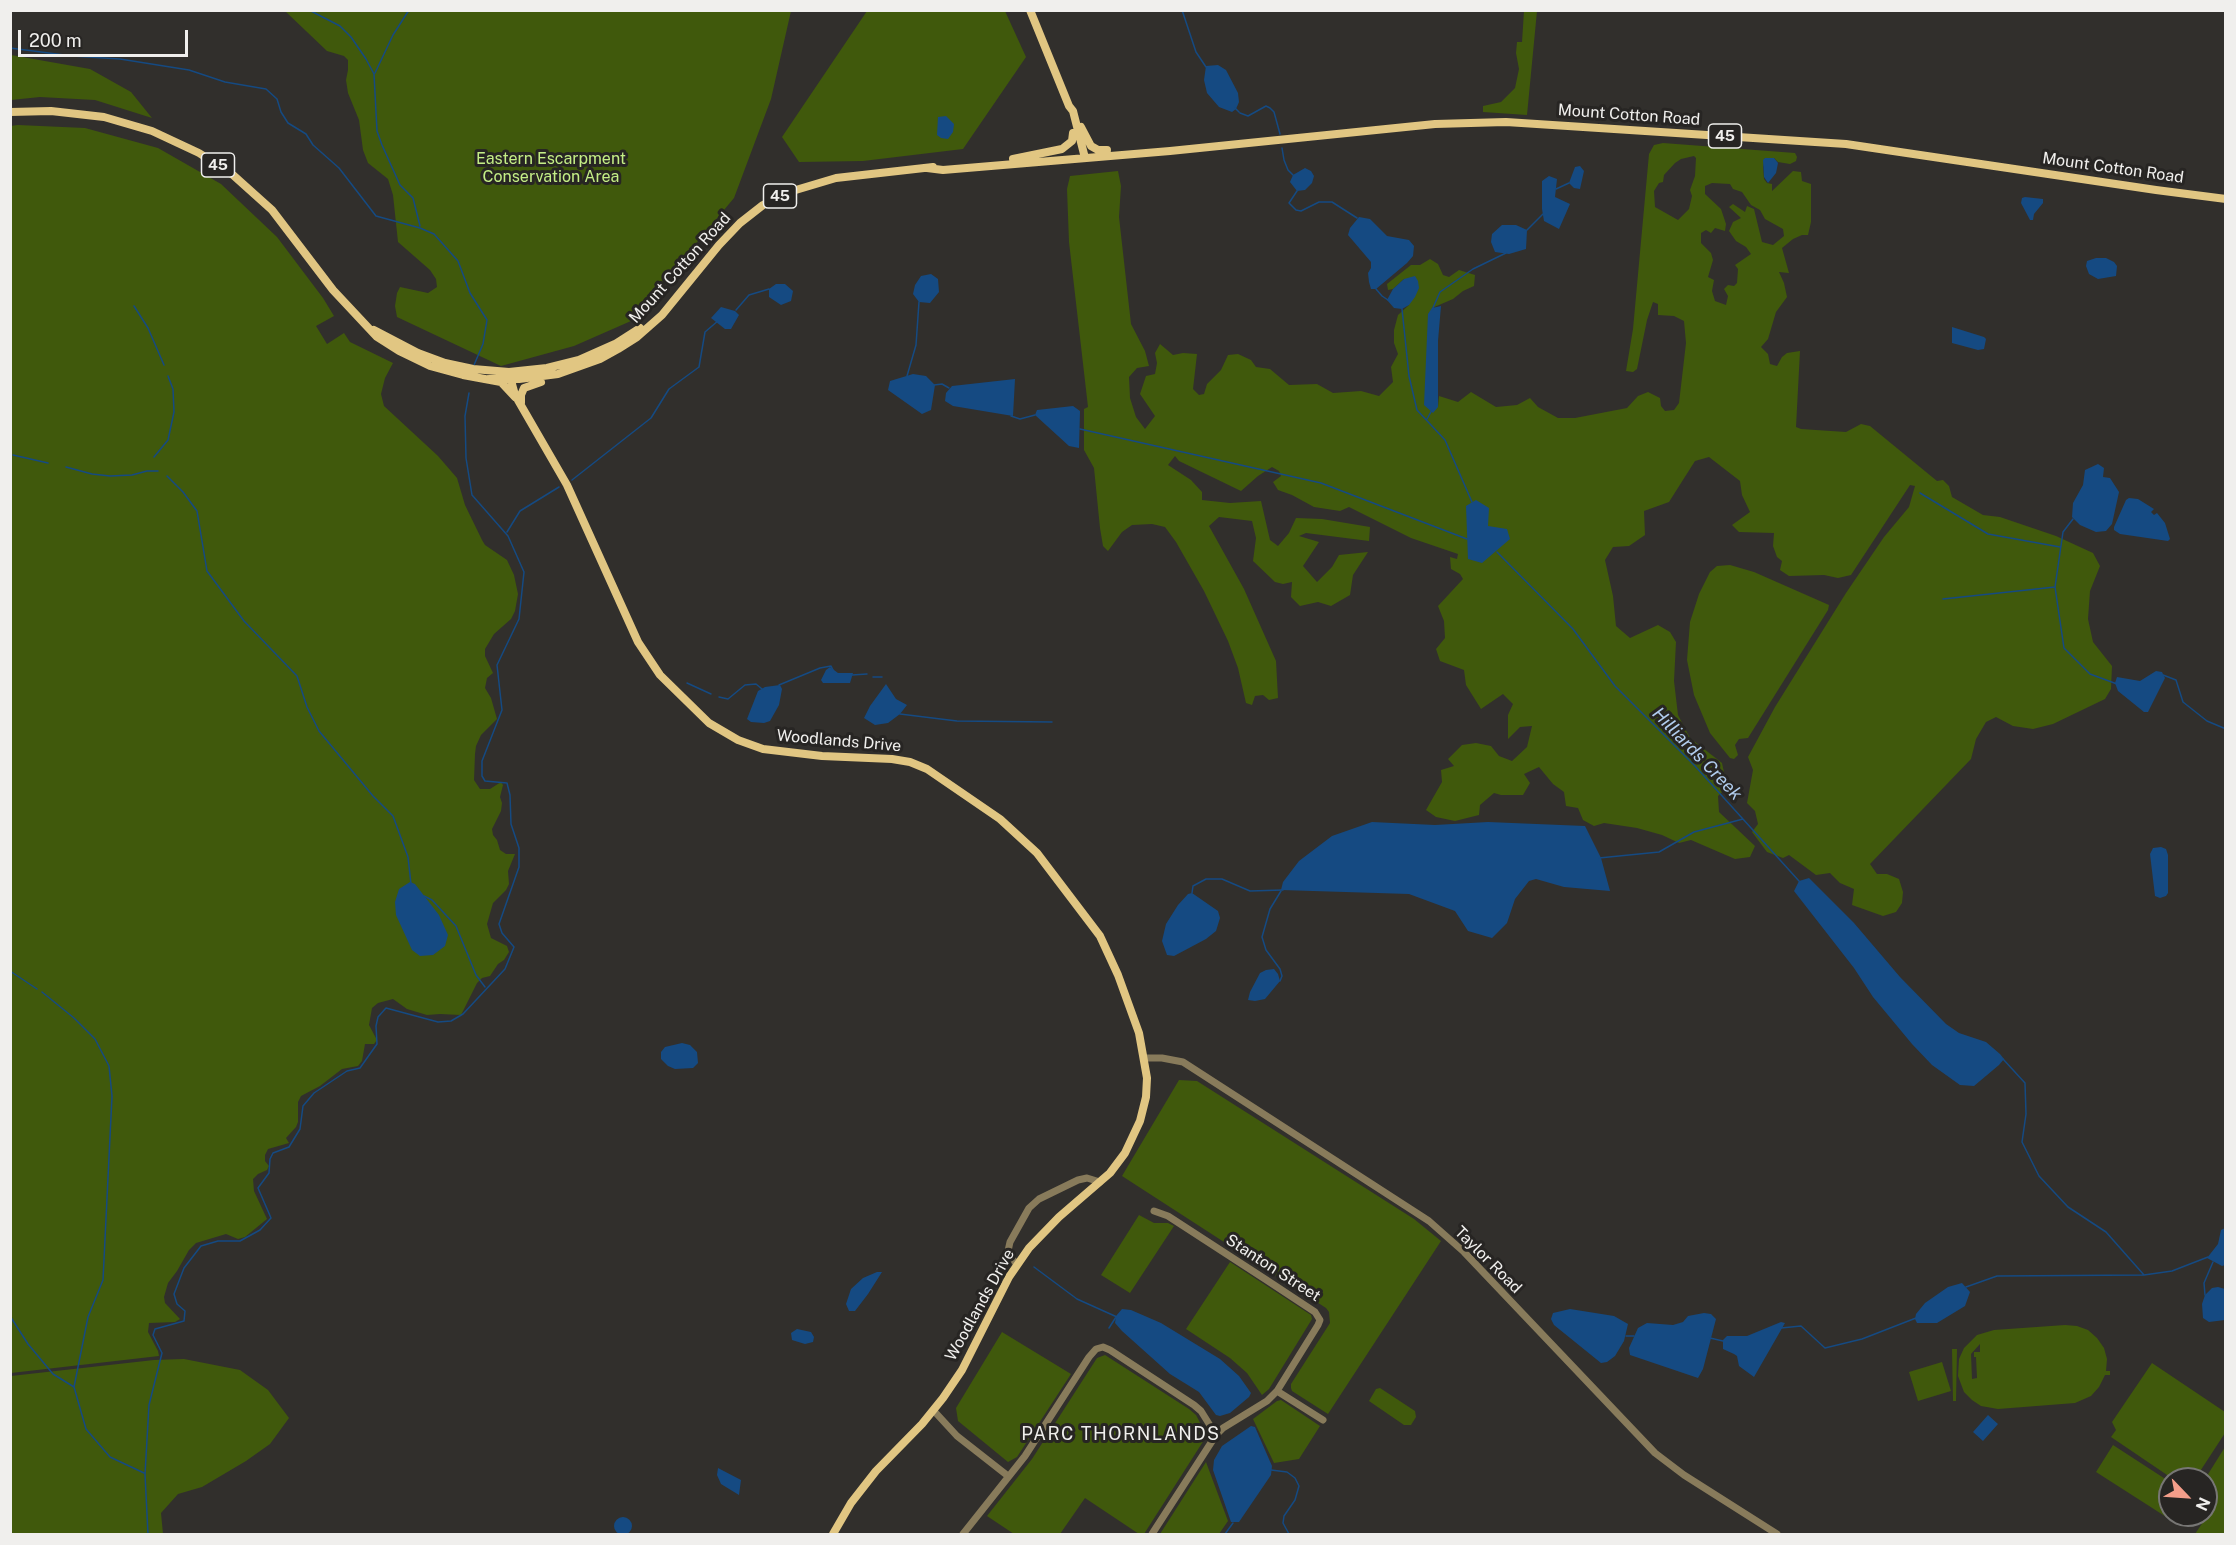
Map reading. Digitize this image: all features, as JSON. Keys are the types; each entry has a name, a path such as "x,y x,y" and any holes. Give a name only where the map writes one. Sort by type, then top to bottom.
{"main road":[{"path":"1030,10 1071,108 1091,146 1098,150 1107,150"},
{"path":"1013,159 1062,149 1072,141 1071,108"},
{"path":"1071,108 1082,155"},
{"name":"45","path":"10,112 61,111 110,118 164,135 210,159 244,184 272,210 333,290 370,328"},
{"name":"Mount Cotton Road","path":"370,328 383,341 423,363 455,373 489,379 558,374 600,360 637,337 654,323 730,233 752,214 775,198 823,180 1013,159 1208,147 1435,124 1506,122 1846,144 2226,199"},
{"path":"1073,134 1082,155"},
{"name":"Mount Cotton Road","path":"927,168 943,170 1082,155 1107,150 1208,147"},
{"path":"370,328 408,349 445,363 484,371 523,371 565,364 594,354 638,330 673,301"},
{"path":"384,334 405,350 433,362 473,373 514,378 523,371"},
{"path":"522,405 522,391 529,385 573,374 600,360"},
{"path":"514,378 522,405"},
{"path":"489,379 503,384 522,405"},
{"name":"Woodlands Drive","path":"522,405 567,485 638,642 660,675 709,723 738,740 763,749 910,762 927,769 1000,819 1037,853 1100,936 1118,975 1139,1034 1145,1058 1146,1097 1140,1121 1125,1153 1100,1182 1045,1230 1017,1264 962,1370 934,1411 876,1471 851,1503 833,1534"}],"street":[{"name":"Taylor Road","path":"1145,1058 1183,1062 1429,1221 1464,1252 1655,1453 1684,1475 1777,1534"},
{"path":"1017,1264 1008,1251 1010,1242 1029,1208 1045,1195 1078,1180 1087,1178 1100,1182"},
{"name":"Stanton Street","path":"1152,1534 1216,1436 1223,1428 1267,1401 1277,1391 1318,1325 1319,1315 1168,1216 1155,1211"},
{"path":"963,1534 1025,1456 1092,1352 1103,1347 1194,1405 1216,1436"},
{"path":"1277,1391 1323,1420"},
{"path":"934,1411 957,1436 1008,1476"}],"green space":[{"name":"Eastern Escarpment Conservation Area","path":"285,11 791,11 771,99 734,198 631,321 574,346 501,366 397,317 395,306 400,287 428,293 437,287 436,279 430,270 398,242 393,195 388,179 368,163 363,150 359,120 348,93 346,80 348,60 344,56 327,51"},
{"path":"867,11 1005,11 1026,57 963,149 863,161 799,162 782,137"},
{"path":"1524,11 1537,11 1527,115 1483,112 1483,106 1501,102 1515,88 1519,69 1516,53 1517,42 1522,42"},
{"path":"11,55 90,69 131,92 152,118 95,100 40,97 11,100"},
{"path":"10,126 85,128 158,148 221,184 277,237 323,298 334,316 316,326 327,344 344,333 350,342 393,363 385,378 381,394 384,406 438,456 457,478 465,505 482,540 485,545 507,560 514,575 518,594 511,619 494,634 485,649 485,656 493,673 487,678 485,688 491,698 497,719 481,735 476,746 474,780 480,789 490,789 501,782 503,785 500,797 501,811 492,829 493,835 500,850 506,854 515,854 508,871 509,884 493,903 487,924 491,938 507,946 509,952 504,960 498,964 490,976 482,978 477,983 461,1015 427,1015 407,1009 393,999 378,1003 372,1008 369,1025 377,1040 374,1044 365,1044 362,1061 358,1066 342,1069 320,1086 301,1096 298,1102 298,1122 286,1138 289,1143 268,1149 265,1155 265,1161 269,1166 267,1170 253,1179 254,1191 267,1219 245,1237 238,1239 226,1234 196,1243 168,1283 164,1297 165,1303 180,1319 175,1322 149,1323 148,1332 159,1356 11,1373"},
{"path":"1663,143 1795,153 1796,161 1790,164 1778,162 1774,158 1765,158 1764,179 1767,183 1772,184 1772,191 1793,171 1801,172 1802,181 1811,184 1811,222 1808,235 1793,239 1782,248 1789,273 1779,272 1787,297 1776,312 1768,339 1761,347 1768,354 1770,364 1777,366 1787,353 1800,351 1796,427 1846,432 1861,424 1870,426 1937,481 1943,480 1949,486 1952,497 1983,515 2000,517 2056,536 2093,553 2100,566 2090,591 2088,619 2093,642 2112,666 2111,689 2105,699 2053,724 2033,729 2013,726 1996,717 1986,722 1976,739 1971,759 1870,864 1877,874 1887,874 1899,879 1903,892 1902,903 1896,912 1883,916 1852,905 1854,889 1840,883 1830,873 1816,875 1789,855 1783,858 1767,852 1752,832 1758,824 1755,811 1747,803 1753,770 1748,757 1775,707 1846,593 1884,537 1909,507 1915,486 1910,485 1851,575 1838,578 1824,575 1789,576 1780,570 1782,561 1777,557 1773,546 1774,533 1739,532 1732,525 1750,512 1742,495 1740,481 1709,457 1695,461 1669,502 1644,511 1645,535 1629,546 1613,547 1605,560 1613,596 1616,626 1630,638 1658,625 1670,632 1676,642 1674,681 1678,715 1690,738 1722,763 1725,777 1724,790 1718,796 1719,812 1755,846 1750,857 1735,859 1691,840 1679,843 1662,835 1637,828 1604,823 1594,826 1583,820 1578,808 1566,806 1564,792 1553,784 1539,767 1524,774 1530,783 1523,795 1494,793 1480,805 1479,815 1455,821 1436,817 1426,810 1442,782 1441,770 1454,766 1448,759 1462,745 1476,743 1491,746 1499,756 1512,761 1527,747 1532,726 1520,727 1508,739 1508,715 1513,704 1503,694 1481,709 1466,685 1464,670 1440,661 1436,649 1445,638 1444,621 1438,606 1463,579 1460,574 1451,569 1450,557 1457,559 1458,554 1411,538 1349,507 1340,511 1314,507 1278,490 1273,482 1281,476 1279,471 1272,467 1241,491 1179,461 1175,456 1168,465 1191,480 1202,492 1202,500 1230,503 1261,501 1270,540 1278,546 1289,533 1296,518 1322,519 1370,527 1369,541 1306,533 1299,536 1319,542 1303,566 1317,582 1332,567 1339,555 1368,552 1353,575 1350,595 1331,606 1318,602 1300,606 1291,597 1292,582 1283,584 1275,582 1253,561 1256,538 1252,521 1219,517 1209,526 1244,589 1276,661 1278,698 1269,700 1263,695 1255,696 1252,705 1246,703 1238,668 1228,641 1204,591 1165,527 1152,524 1132,525 1122,532 1108,551 1103,546 1094,468 1084,450 1084,409 1088,407 1069,242 1067,189 1070,176 1118,171 1121,186 1119,217 1131,324 1145,351 1149,366 1137,368 1129,377 1130,398 1136,417 1145,429 1155,416 1140,394 1146,376 1155,374 1157,363 1155,353 1160,344 1173,355 1197,354 1193,389 1199,395 1204,394 1207,384 1221,370 1228,355 1238,354 1251,360 1256,367 1270,369 1289,385 1317,384 1333,393 1361,391 1379,396 1393,382 1391,367 1398,354 1394,343 1394,330 1398,315 1409,305 1404,279 1393,289 1388,290 1387,284 1411,265 1420,265 1430,259 1438,264 1443,275 1449,277 1459,270 1475,275 1474,286 1432,308 1438,407 1439,396 1458,402 1471,392 1496,407 1517,405 1530,398 1538,407 1558,418 1575,418 1627,408 1638,396 1648,392 1660,398 1661,406 1665,411 1674,410 1679,403 1686,343 1684,321 1674,316 1658,315 1658,304 1653,302 1647,320 1637,369 1633,372 1626,371 1633,329 1649,154 1654,145","holes":["1694,156 1696,158 1695,176 1690,190 1692,196 1689,209 1678,220 1655,207 1654,191 1659,183 1663,182 1664,175 1675,163","1712,183 1730,184 1733,189 1742,192 1751,205 1760,210 1765,219 1783,229 1784,236 1773,245 1762,242 1754,209 1747,206 1745,212 1733,204 1729,207 1741,218 1733,222 1729,231 1736,241 1746,247 1751,254 1735,265 1738,269 1737,283 1734,286 1728,285 1724,289 1728,296 1726,305 1715,301 1712,291 1714,280 1708,277 1713,260 1711,253 1701,243 1701,233 1706,230 1711,233 1715,228 1725,231 1726,224 1721,209 1705,194 1705,186"]},
{"path":"1730,565 1754,572 1829,605 1748,738 1739,739 1735,745 1738,755 1734,759 1730,758 1710,733 1694,695 1687,660 1690,622 1699,594 1710,572 1717,566"},
{"path":"1179,1080 1197,1081 1414,1219 1441,1241 1328,1414 1292,1391 1291,1388 1291,1384 1330,1323 1329,1312 1326,1308 1122,1176"},
{"path":"1139,1215 1154,1223 1168,1223 1174,1226 1130,1293 1101,1275"},
{"path":"1230,1262 1311,1315 1312,1319 1269,1389 1262,1395 1247,1373 1230,1358 1186,1329"},
{"path":"2065,1325 2088,1330 2104,1348 2107,1359 2106,1371 2110,1371 2110,1375 2105,1375 2091,1396 2075,1403 1998,1409 1981,1406 1964,1392 1958,1376 1959,1359 1964,1348 1977,1335 1994,1330","holes":["1980,1344 1980,1352 1974,1352 1977,1378 1972,1379 1971,1354"]},
{"path":"1002,1332 1071,1374 1017,1457 1008,1462 958,1421 956,1408"},
{"path":"1952,1349 1957,1349 1956,1401 1953,1401"},
{"path":"1105,1355 1196,1415 1205,1432 1204,1440 1144,1534 1139,1534 1085,1498 1060,1534 1014,1534 987,1516 1032,1459 1097,1358"},
{"path":"184,1359 240,1370 268,1390 289,1418 270,1444 202,1487 178,1494 161,1513 163,1534 11,1534 11,1376 154,1360"},
{"path":"1942,1362 1951,1391 1918,1401 1909,1372"},
{"path":"2152,1363 2225,1412 2225,1433 2203,1467 2158,1467 2158,1469 2111,1437 2116,1430 2112,1422"},
{"path":"1380,1388 1415,1411 1416,1417 1411,1425 1404,1425 1369,1401 1376,1389"},
{"path":"1281,1400 1320,1426 1299,1459 1274,1463 1253,1419"},
{"path":"2113,1445 2158,1474 2158,1512 2096,1472"},
{"path":"2225,1447 2225,1534 2195,1534 2200,1527 2218,1527 2218,1467 2212,1467"},
{"path":"1206,1462 1228,1521 1219,1534 1160,1534"}],"water":[{"path":"1218,65 1226,70 1238,93 1239,102 1232,112 1219,107 1207,93 1204,80 1206,66"},
{"path":"946,116 954,124 953,132 948,139 937,135 938,117"},
{"path":"1774,158 1778,163 1776,173 1768,183 1764,177 1763,160"},
{"path":"1580,166 1584,171 1580,189 1574,188 1569,183 1575,167"},
{"path":"1305,168 1314,176 1312,183 1305,190 1297,191 1290,182 1293,175"},
{"path":"1549,176 1557,179 1555,197 1570,204 1559,229 1544,221 1542,181"},
{"path":"2022,198 2043,199 2033,220 2030,220 2021,203"},
{"path":"1359,217 1370,219 1387,236 1409,240 1414,246 1413,256 1407,263 1376,289 1371,289 1369,282 1368,273 1371,262 1348,235 1350,228"},
{"path":"1502,225 1516,225 1527,230 1526,249 1509,254 1495,252 1491,242 1492,234"},
{"path":"2106,258 2114,262 2117,266 2116,276 2098,279 2089,274 2087,261"},
{"path":"931,274 938,279 939,292 930,303 919,302 913,294 915,285 921,276"},
{"path":"1415,276 1419,288 1415,297 1409,305 1402,309 1394,308 1387,300 1393,289 1404,279"},
{"path":"776,284 785,284 793,291 791,301 781,305 769,297 769,289"},
{"path":"1441,306 1438,341 1438,407 1433,413 1424,405 1428,314 1432,308"},
{"path":"721,307 735,311 739,315 731,329 725,329 711,318"},
{"path":"1952,327 1984,337 1986,339 1984,349 1978,350 1952,343"},
{"path":"913,374 926,376 935,385 931,410 922,414 888,390 890,381"},
{"path":"1015,379 1013,416 953,406 945,401 946,393 952,386"},
{"path":"1073,406 1080,411 1079,448 1069,446 1035,415 1037,410"},
{"path":"2098,464 2104,468 2103,477 2110,478 2119,492 2112,524 2106,531 2096,532 2080,525 2072,517 2073,503 2083,485 2085,470"},
{"path":"2138,499 2154,509 2151,512 2154,515 2157,513 2165,523 2170,539 2168,541 2120,534 2114,530 2126,500"},
{"path":"1476,500 1489,508 1488,526 1507,529 1510,539 1482,563 1468,559 1466,506"},
{"path":"830,667 838,673 853,673 850,683 823,683 821,680"},
{"path":"2156,671 2162,672 2165,678 2148,712 2144,712 2118,691 2115,683 2117,677 2140,681"},
{"path":"886,684 896,699 907,705 888,723 875,725 864,718"},
{"path":"780,685 782,689 779,705 770,721 751,722 747,719 758,691 765,687"},
{"path":"1372,822 1435,825 1488,822 1585,826 1601,858 1610,891 1564,887 1536,879 1529,881 1515,899 1507,923 1492,938 1468,931 1455,911 1409,894 1281,890 1283,882 1299,861 1332,836"},
{"path":"2153,848 2166,849 2168,855 2168,893 2160,898 2155,896 2150,854"},
{"path":"1809,878 1854,923 1900,977 1946,1024 1959,1033 1986,1042 2000,1054 2004,1059 1999,1065 1974,1086 1960,1085 1932,1065 1873,997 1854,968 1794,891 1799,881"},
{"path":"410,882 415,884 439,915 448,935 445,946 433,955 420,956 412,950 396,915 395,902 399,889"},
{"path":"1192,893 1218,911 1220,918 1216,931 1174,956 1167,955 1162,941 1166,924 1178,905 1188,894"},
{"path":"1274,969 1280,981 1265,999 1248,1000 1260,973"},
{"path":"682,1043 690,1045 697,1052 698,1063 693,1068 675,1069 661,1059 661,1052 665,1047"},
{"path":"2225,1228 2225,1265 2222,1266 2207,1258 2218,1244 2221,1230"},
{"path":"882,1272 868,1294 855,1311 849,1311 846,1304 851,1289 863,1278"},
{"path":"1962,1283 1970,1292 1965,1306 1937,1323 1917,1323 1916,1314 1925,1303 1948,1287"},
{"path":"2212,1288 2225,1289 2225,1320 2209,1322 2203,1318 2202,1304 2205,1295"},
{"path":"1122,1309 1131,1310 1161,1323 1220,1359 1239,1376 1251,1393 1249,1397 1230,1413 1216,1415 1199,1392 1170,1374 1122,1331 1115,1323 1116,1316"},
{"path":"1570,1309 1614,1316 1628,1324 1624,1341 1615,1356 1601,1363 1554,1325 1551,1319 1553,1313"},
{"path":"1711,1314 1716,1319 1703,1369 1698,1378 1630,1355 1629,1348 1638,1328 1647,1323 1673,1325 1683,1322 1688,1316"},
{"path":"1781,1322 1785,1323 1754,1377 1739,1366 1737,1356 1723,1349 1723,1340 1727,1336 1747,1336"},
{"path":"797,1329 811,1332 814,1337 813,1342 805,1344 792,1340 791,1333"},
{"path":"1988,1415 1998,1424 1983,1441 1973,1432"},
{"path":"1251,1426 1255,1427 1272,1466 1271,1475 1239,1522 1231,1522 1213,1470 1214,1460 1222,1446"},
{"path":"718,1468 741,1480 739,1495 721,1484 717,1475"},
{"path":"623,1517 629,1520 632,1526 629,1532 623,1535 617,1532 614,1526 617,1520"}],"waterway":[{"path":"309,10 340,26 351,37 374,74 377,131 400,185 413,198 420,226"},
{"path":"375,73 393,35 409,10"},
{"path":"1182,10 1196,52 1206,67"},
{"path":"10,48 120,59 189,70 225,82 266,89 277,99 288,123 306,134 313,145 339,168 376,216 434,234 458,261 470,293 487,320 483,344 474,365"},
{"path":"1240,113 1248,116 1266,106 1270,108 1274,112 1280,134"},
{"path":"1235,108 1239,112"},
{"name":"Hilliards Creek","path":"1282,148 1288,170 1293,175"},
{"path":"1556,189 1569,183"},
{"name":"Hilliards Creek","path":"1297,191 1289,203 1296,210 1301,211 1319,202 1332,202 1357,218"},
{"path":"1527,230 1543,214"},
{"path":"1432,310 1440,292 1473,269 1506,253"},
{"path":"736,310 749,295 769,289"},
{"name":"Hilliards Creek","path":"1376,289 1388,300"},
{"path":"907,376 916,345 919,302"},
{"path":"134,306 148,328 164,365"},
{"name":"Hilliards Creek","path":"1402,309 1409,376 1417,410 1445,440 1472,502"},
{"path":"572,480 651,418 669,389 699,367 705,332 719,320"},
{"path":"154,457 168,440 174,412 173,389 168,376"},
{"path":"934,385 942,384 949,388"},
{"path":"148,1534 145,1474 149,1405 162,1353 153,1335 155,1329 184,1321 185,1311 177,1304 174,1294 184,1268 201,1246 218,1241 240,1241 260,1230 271,1218 258,1188 269,1173 273,1153 289,1147 300,1129 303,1106 314,1093 347,1071 360,1068 377,1044 378,1017 386,1008 438,1022 451,1021 463,1014 505,969 514,947 502,933 499,924 519,867 519,848 511,824 510,795 507,783 485,781 482,776 482,761 502,710 497,665 519,619 524,572 508,536 472,495 466,458 465,416 469,393"},
{"path":"1427,419 1432,410"},
{"path":"1011,416 1020,419 1035,415"},
{"path":"1080,429 1321,483 1467,539"},
{"path":"13,455 48,463"},
{"path":"66,467 110,476 158,471"},
{"path":"167,476 197,511 207,571 244,621 297,676 307,707 319,731 373,796 393,816 408,857 411,884"},
{"path":"507,532 520,511 559,487"},
{"path":"1920,493 1988,534 2060,547"},
{"path":"2073,519 2063,532 2055,587 2064,648 2090,674 2117,684"},
{"name":"Hilliards Creek","path":"1497,552 1573,629 1615,686 1695,766 1799,881"},
{"path":"1943,599 2055,587"},
{"path":"779,685 820,668 831,666 833,670"},
{"path":"852,675 867,674"},
{"name":"Hilliards Creek","path":"2163,675 2176,680 2183,702 2207,721 2226,729"},
{"path":"873,677 882,677"},
{"path":"687,683 711,694"},
{"path":"719,697 728,699 745,685 756,684 762,689"},
{"path":"900,714 957,721 1052,722"},
{"path":"1599,858 1659,852 1694,832 1743,819"},
{"path":"1192,893 1193,886 1206,879 1222,879 1250,891 1283,890"},
{"path":"1280,981 1282,976 1280,969 1266,950 1262,937 1270,909 1281,891"},
{"path":"424,896 432,900 456,926 476,975 485,987"},
{"path":"10,971 37,989"},
{"path":"42,992 95,1039 109,1066 112,1096 103,1280 88,1317 74,1387 86,1429 110,1457 144,1473"},
{"name":"Hilliards Creek","path":"2003,1059 2025,1083 2026,1114 2022,1142 2039,1176 2068,1207 2106,1232 2144,1275"},
{"path":"1966,1287 1997,1276 2144,1275 2172,1271 2208,1257"},
{"path":"2205,1295 2204,1283 2213,1262"},
{"path":"1034,1267 1077,1299 1117,1317"},
{"path":"10,1316 28,1344 53,1374 74,1387"},
{"path":"1109,1328 1116,1317"},
{"path":"1781,1328 1801,1326 1825,1348 1862,1339 1916,1318"},
{"path":"1626,1336 1634,1336"},
{"path":"1710,1338 1723,1341"},
{"path":"1271,1470 1287,1472 1295,1478 1299,1486 1295,1500 1284,1516 1283,1523 1289,1534"},
{"path":"1225,1534 1233,1523"}],"district":[{"name":"PARC THORNLANDS","path":"1121,1434"}]}
